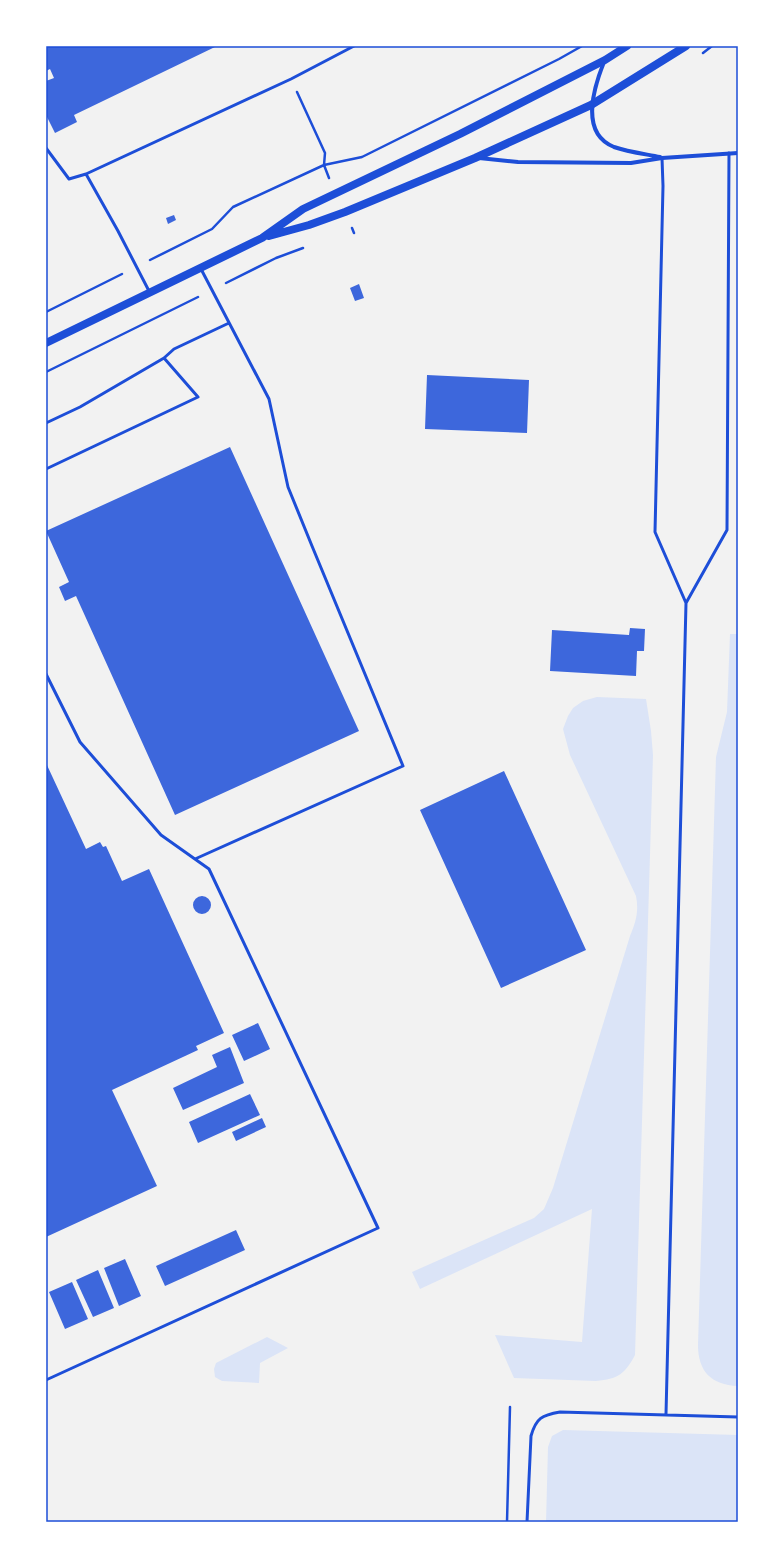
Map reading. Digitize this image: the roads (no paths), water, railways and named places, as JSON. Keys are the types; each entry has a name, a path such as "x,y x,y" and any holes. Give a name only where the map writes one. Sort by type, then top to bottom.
{"main road":[{"path":"46,343 262,238 303,209 460,134 605,60 627,46"},
{"path":"262,238 308,226 475,158 591,105 686,46"}],"street":[{"path":"605,60 596,82 591,105 595,128 601,138 614,147 662,158"},
{"path":"475,158 518,162 631,163 662,158 738,153"}],"lane":[{"path":"46,148 69,179 86,174 291,79 354,46"},
{"path":"686,603 727,530 729,153"},
{"path":"662,158 663,186 655,532 686,603 666,1414"},
{"path":"86,174 150,293"},
{"path":"194,859 403,766 288,487 269,399 200,268"},
{"path":"46,423 80,407 164,358 174,349 229,323"},
{"path":"46,468 198,398 164,358"},
{"path":"46,674 80,742 161,835 209,870 378,1228 46,1380"},
{"path":"527,1522 530,1436 534,1425 539,1419 548,1414 560,1412 738,1417"}]}
